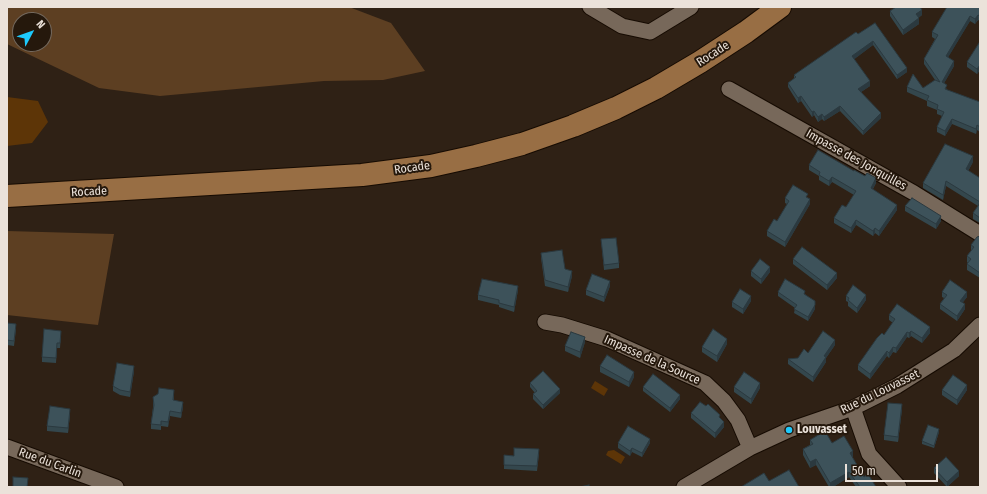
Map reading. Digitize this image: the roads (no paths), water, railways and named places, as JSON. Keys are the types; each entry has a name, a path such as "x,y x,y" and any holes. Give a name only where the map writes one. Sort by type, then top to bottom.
{"main road":[{"name":"Rocade","path":"7,196 362,175 431,166 476,156 522,144 616,108 656,88 700,62 746,32 780,7"}],"street":[{"path":"590,7 622,26 650,32 691,7"},
{"name":"Impasse des Jonquilles","path":"729,89 914,193 980,234"},
{"name":"Impasse de la Source","path":"545,322 562,325 608,339 705,383 724,401 738,420 750,448"},
{"name":"Rue du Louvasset","path":"684,487 750,448 789,430 853,408 897,386 933,365 954,350 980,325"},
{"path":"853,408 869,454 899,487"},
{"name":"Rue du Carlin","path":"7,447 116,487"}],"place":[{"name":"Louvasset","path":"789,430"}]}
